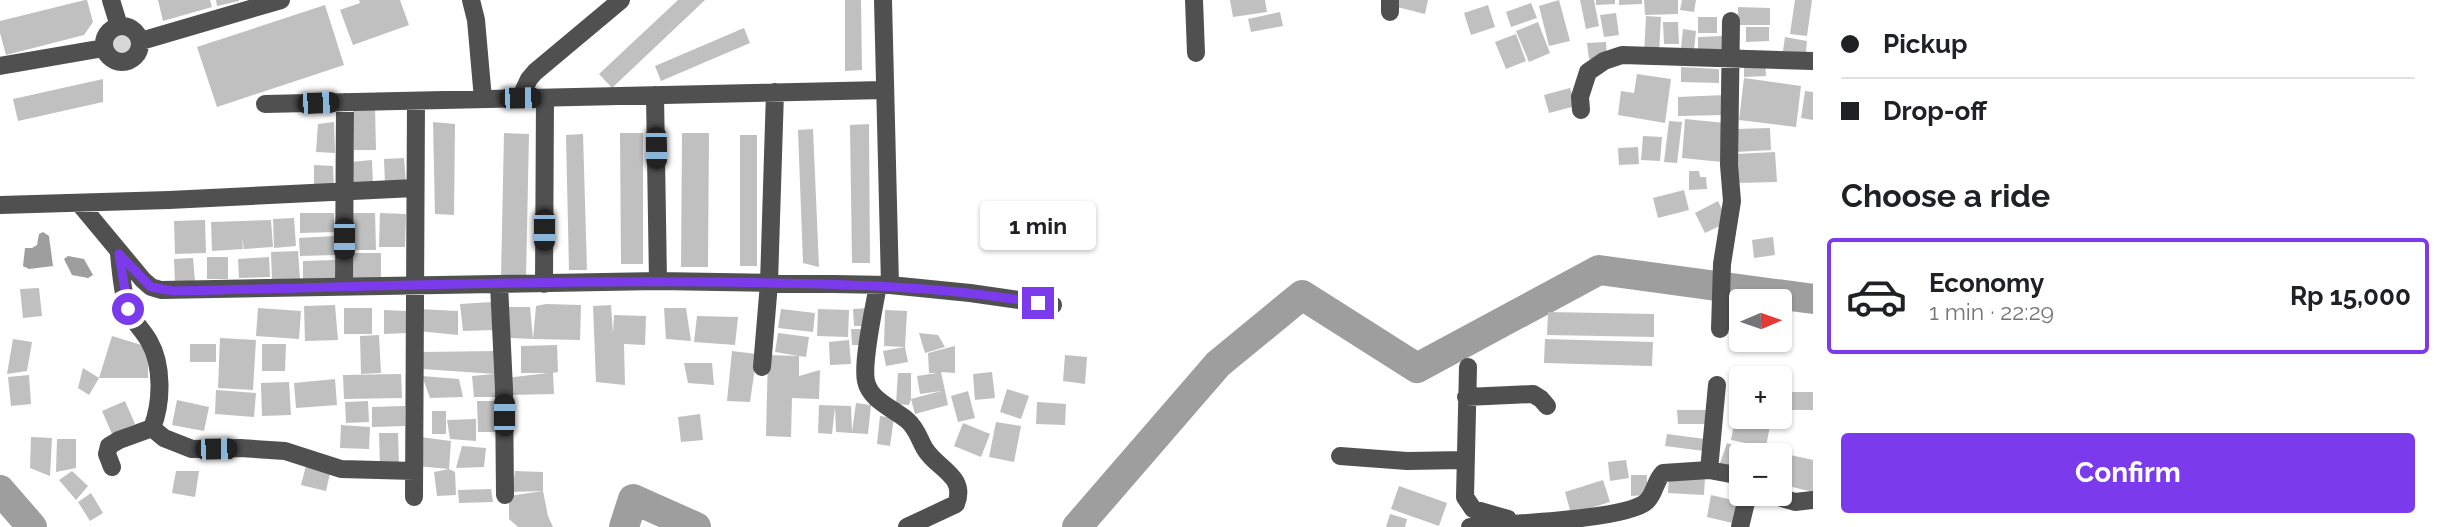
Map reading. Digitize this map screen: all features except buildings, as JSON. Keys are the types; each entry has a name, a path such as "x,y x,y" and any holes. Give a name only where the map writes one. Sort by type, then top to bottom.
{"street":[{"path":"111,0 119,26"},
{"path":"141,41 281,0"},
{"path":"471,0 476,20 483,99"},
{"path":"520,98 535,72 621,0"},
{"path":"883,0 884,285 866,364 868,386 880,402 909,422 925,449 948,471 960,494 956,504 907,527"},
{"path":"1194,0 1196,53"},
{"path":"1720,329 1722,264 1732,201 1729,165 1731,21"},
{"path":"124,25 135,30 141,41 137,55 124,62 112,60 104,48 107,34 119,26 124,25"},
{"path":"0,66 104,48"},
{"path":"1581,110 1580,97 1588,72 1604,61 1622,55 1813,61"},
{"path":"265,104 884,90"},
{"path":"762,367 769,283 775,92"},
{"path":"655,95 658,281"},
{"path":"544,284 545,98"},
{"path":"414,497 416,101"},
{"path":"344,287 345,102"},
{"path":"0,205 415,188"},
{"path":"79,203 143,280 151,287 161,290 658,281 884,285 970,293 1053,305"},
{"path":"112,467 107,454 109,446 152,428 157,416 159,372 150,343 128,309 119,254"},
{"path":"499,284 505,495"},
{"path":"1468,367 1465,497 1468,505 1480,512 1514,523"},
{"path":"1709,470 1717,385"},
{"path":"1466,397 1533,394 1546,406"},
{"path":"152,428 164,438 192,449 285,451 341,469 414,471"},
{"path":"1340,456 1407,461 1464,460"},
{"path":"1470,527 1599,516 1646,502 1662,473 1709,470 1729,474"},
{"path":"1792,501 1813,500"},
{"path":"1740,527 1745,506"}],"shaded area":[{"path":"123,33 132,37 136,46 132,55 123,59 114,55 110,46 114,37"},
{"path":"43,232 49,236 53,266 29,269 23,266 25,248 37,245 39,234"},
{"path":"68,256 84,259 93,275 88,278 72,275 64,259"}],"waterway":[{"path":"1077,527 1218,364 1302,295 1417,368 1599,270 1813,299"},
{"path":"0,490 32,527"},
{"path":"624,527 633,499 696,527"}],"route":[{"path":"128,309 119,254 151,287 173,291 658,281 890,285 1038,303"}]}
